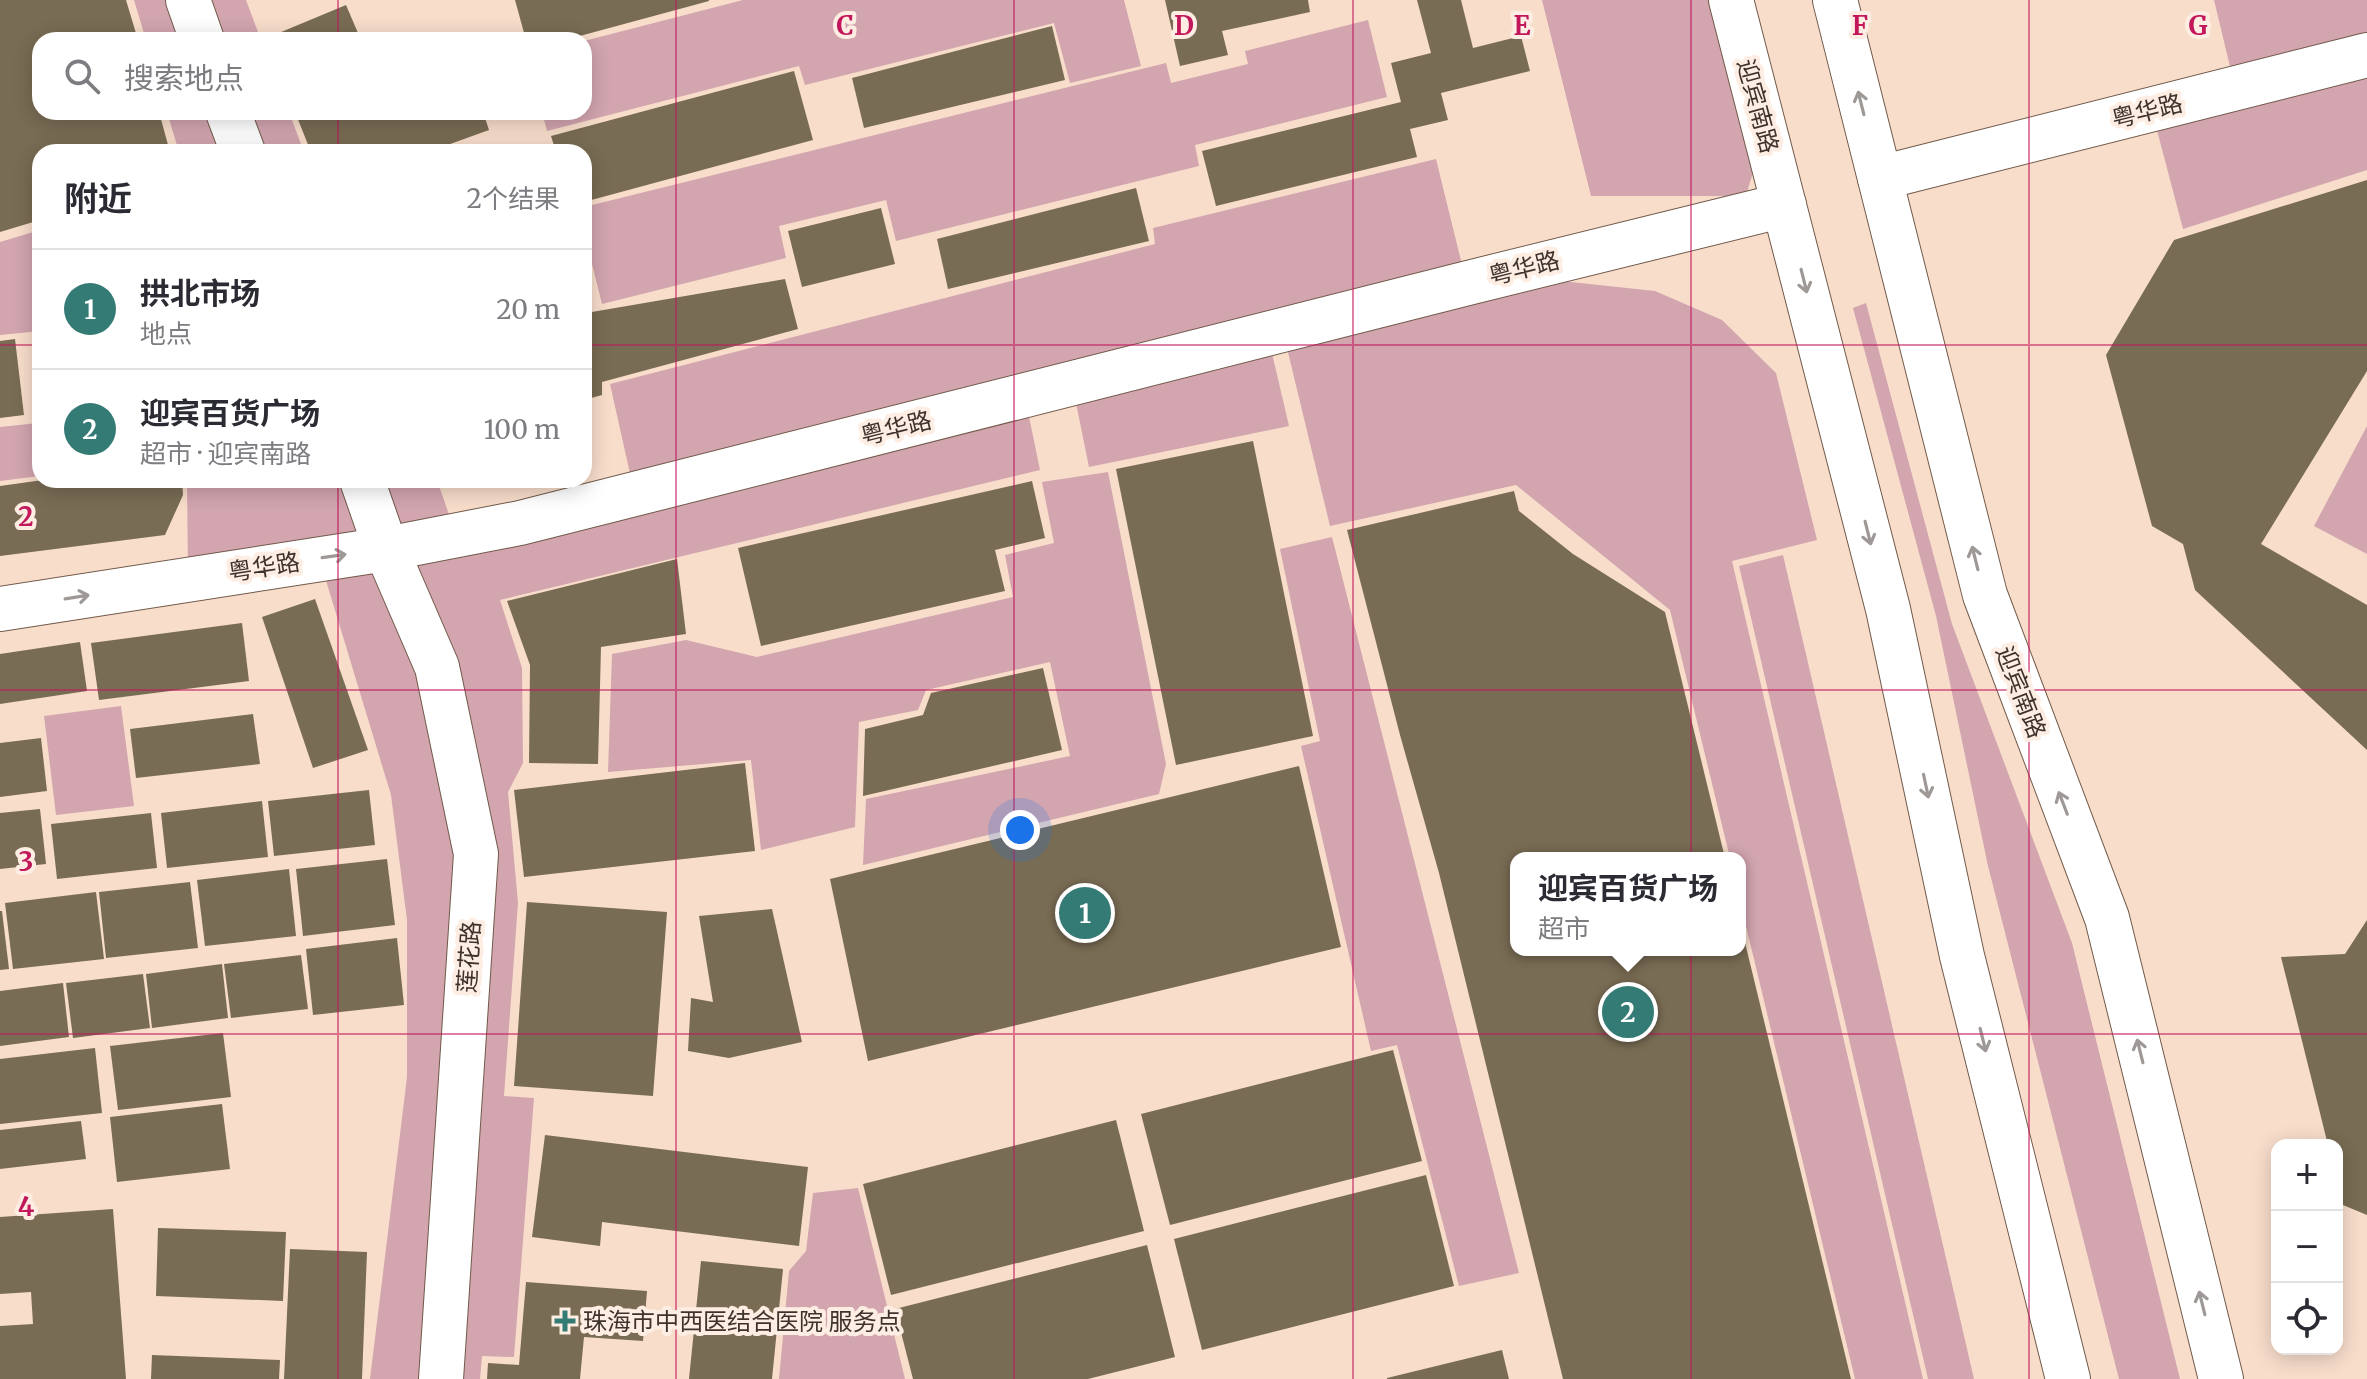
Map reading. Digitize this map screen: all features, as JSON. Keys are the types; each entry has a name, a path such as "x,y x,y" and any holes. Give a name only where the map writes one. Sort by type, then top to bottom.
{"main road":[{"path":"188,0 199,32"},
{"name":"迎宾南路","path":"1731,0 1888,609 1962,956 2068,1379"},
{"name":"迎宾南路","path":"1835,0 1985,595 2107,918 2221,1379"},
{"name":"粤华路","path":"1880,178 2367,55"},
{"path":"231,120 240,144"},
{"name":"粤华路","path":"0,609 386,549 520,523 1784,205"},
{"name":"莲花路","path":"365,488 386,549 437,667 476,854 441,1379"}],"shaded area":[{"path":"134,0 246,0 258,32 144,32"},
{"path":"743,0 1124,0 1141,66 1070,83 1054,23 805,85 799,66 592,119 592,39"},
{"path":"1542,0 1717,0 1757,159 1746,196 1591,196"},
{"path":"2214,0 2367,0 2367,45 2233,79"},
{"path":"1368,20 1387,97 1195,145 1199,166 896,241 886,200 779,226 786,258 602,304 592,264 592,205 1166,63 1171,83 1248,64 1245,51"},
{"path":"2367,67 2367,170 2183,229 2154,119"},
{"path":"169,120 292,120 301,144 177,144"},
{"path":"544,120 590,120 547,131"},
{"path":"1436,159 1465,277 633,487 610,384 1155,244 1153,228"},
{"path":"32,232 32,332 0,335 0,242"},
{"path":"1552,280 1655,291 1722,320 1776,373 1817,540 1732,561 1923,1379 1855,1379 1746,926 1746,852 1729,852 1670,610 1516,485 1330,526 1286,344"},
{"path":"1866,303 1952,624 2072,943 2180,1379 2119,1379 1988,866 1936,616 1853,308"},
{"path":"1271,349 1289,426 1089,467 1075,398"},
{"path":"1026,402 1040,470 500,600 522,668 523,763 508,792 518,903 504,1096 534,1098 514,1357 482,1356 480,1379 370,1379 407,1077 407,920 391,795 321,564"},
{"path":"32,424 32,477 0,481 0,427"},
{"path":"2367,426 2367,554 2314,526"},
{"path":"1108,472 1166,764 1159,794 863,865 866,799 1070,756 1050,662 926,690 918,710 859,722 855,827 761,850 751,760 608,772 612,654 686,640 757,657 1013,597 1005,555 1054,543 1042,482"},
{"path":"187,488 440,488 453,526 188,572"},
{"path":"1332,537 1519,1273 1459,1286 1397,1045 1371,1051 1301,746 1320,741 1280,549"},
{"path":"1783,555 1974,1379 1928,1379 1739,566"},
{"path":"121,706 134,806 56,815 44,716"},
{"path":"858,1188 905,1379 779,1379 789,1271 806,1251 813,1193"}],"building":[{"path":"0,0 126,0 136,32 32,32 32,120 161,120 168,144 32,144 32,222 0,232"},
{"path":"515,0 709,0 592,33 524,32"},
{"path":"1165,0 1308,0 1310,12 1222,31 1228,55 1180,66"},
{"path":"1417,0 1461,0 1473,48 1521,36 1530,71 1441,93 1448,120 1410,129 1417,157 1216,206 1202,151 1401,102 1391,63 1431,53"},
{"path":"346,5 358,32 281,32"},
{"path":"1052,26 1065,80 864,128 852,78"},
{"path":"794,71 813,140 592,200 592,144 554,144 551,136"},
{"path":"298,120 486,120 489,130 450,144 308,144"},
{"path":"2367,180 2367,371 2261,544 2367,605 2367,750 2195,590 2183,544 2152,526 2106,355 2174,240"},
{"path":"1136,188 1149,241 948,289 937,239"},
{"path":"881,208 895,264 802,287 788,231"},
{"path":"785,279 798,329 602,382 602,395 592,398 592,312"},
{"path":"15,339 24,415 0,418 0,341"},
{"path":"1253,441 1313,736 1176,765 1116,469"},
{"path":"1032,481 1045,538 995,550 1005,591 761,646 738,548"},
{"path":"32,482 32,488 183,488 183,495 165,535 0,556 0,486"},
{"path":"1514,491 1519,511 1573,554 1665,612 1724,852 1510,852 1510,956 1746,956 1746,947 1851,1379 1563,1379 1439,873 1347,530"},
{"path":"677,559 686,634 601,647 598,764 529,763 530,665 507,601"},
{"path":"315,599 368,750 313,768 262,617"},
{"path":"242,623 249,681 99,700 91,643"},
{"path":"80,642 87,691 0,704 0,654"},
{"path":"1043,668 1062,750 863,796 865,729 923,715 931,693"},
{"path":"253,714 260,764 136,778 130,729"},
{"path":"41,738 47,791 0,797 0,743"},
{"path":"745,763 755,851 524,877 514,790"},
{"path":"1299,766 1341,947 868,1061 830,879"},
{"path":"369,790 375,845 274,856 268,801"},
{"path":"262,801 268,857 167,868 161,813"},
{"path":"40,809 46,864 0,869 0,813"},
{"path":"151,813 157,868 57,879 51,824"},
{"path":"387,859 395,925 303,936 296,869"},
{"path":"289,869 296,936 205,946 197,880"},
{"path":"190,882 198,948 106,958 99,892"},
{"path":"96,892 104,959 13,969 5,903"},
{"path":"527,902 667,912 653,1096 514,1086"},
{"path":"772,909 802,1042 729,1058 688,1051 691,998 713,1002 699,916"},
{"path":"0,911 9,969 0,970"},
{"path":"2367,920 2367,1215 2343,1205 2343,1139 2326,1139 2281,957 2345,954"},
{"path":"397,938 404,1005 313,1015 306,949"},
{"path":"301,955 308,1009 231,1018 224,964"},
{"path":"222,964 228,1018 152,1028 146,974"},
{"path":"143,974 150,1028 73,1038 66,983"},
{"path":"63,983 69,1037 0,1046 0,991"},
{"path":"223,1033 231,1097 118,1110 110,1046"},
{"path":"95,1048 102,1113 0,1124 0,1059"},
{"path":"1393,1050 1422,1161 1170,1225 1141,1114"},
{"path":"222,1104 230,1169 117,1182 110,1117"},
{"path":"1116,1120 1144,1231 891,1295 863,1184"},
{"path":"81,1121 86,1159 0,1169 0,1130"},
{"path":"545,1135 808,1167 799,1246 602,1222 600,1246 532,1237"},
{"path":"1426,1175 1454,1286 1202,1350 1174,1239"},
{"path":"113,1209 126,1379 0,1379 0,1326 33,1324 31,1292 0,1294 0,1217"},
{"path":"158,1228 286,1232 283,1301 156,1296"},
{"path":"1147,1245 1175,1357 1088,1379 913,1379 895,1309"},
{"path":"290,1249 367,1252 362,1379 284,1379"},
{"path":"701,1261 783,1269 772,1379 689,1379"},
{"path":"526,1282 647,1291 643,1341 584,1337 580,1379 487,1379 488,1363 519,1365"},
{"path":"1502,1350 1509,1379 1387,1379 1387,1378"},
{"path":"152,1355 280,1360 279,1379 151,1379"}],"place":[{"name":"拱北市场","path":"1085,913"},
{"name":"迎宾百货广场","path":"1628,1012"},
{"name":"珠海市中西医结合医院 服务点","path":"565,1321"}]}
